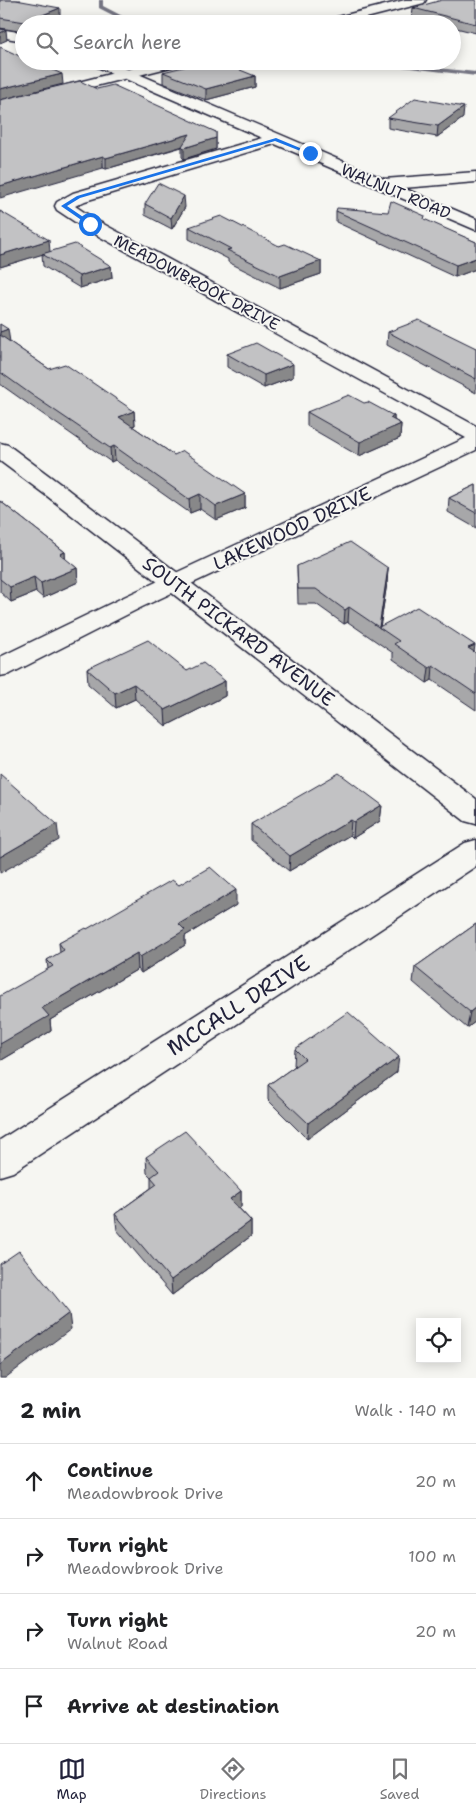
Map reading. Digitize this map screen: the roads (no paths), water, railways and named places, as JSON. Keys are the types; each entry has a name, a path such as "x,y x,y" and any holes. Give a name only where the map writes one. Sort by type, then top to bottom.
{"street":[{"path":"362,15 420,0"},
{"path":"0,33 15,36"},
{"name":"WALNUT ROAD","path":"117,70 476,225"},
{"path":"0,106 142,70"},
{"name":"MEADOWBROOK DRIVE","path":"276,139 79,197 63,206 90,224 476,435"},
{"path":"382,184 476,177"},
{"name":"LAKEWOOD DRIVE","path":"0,668 176,582 476,442"},
{"name":"SOUTH PICKARD AVENUE","path":"0,450 176,582 476,814"},
{"name":"MCCALL DRIVE","path":"0,1160 476,851"}],"waterway":[{"path":"101,0 101,7 116,15"},
{"path":"439,70 476,74"}]}
